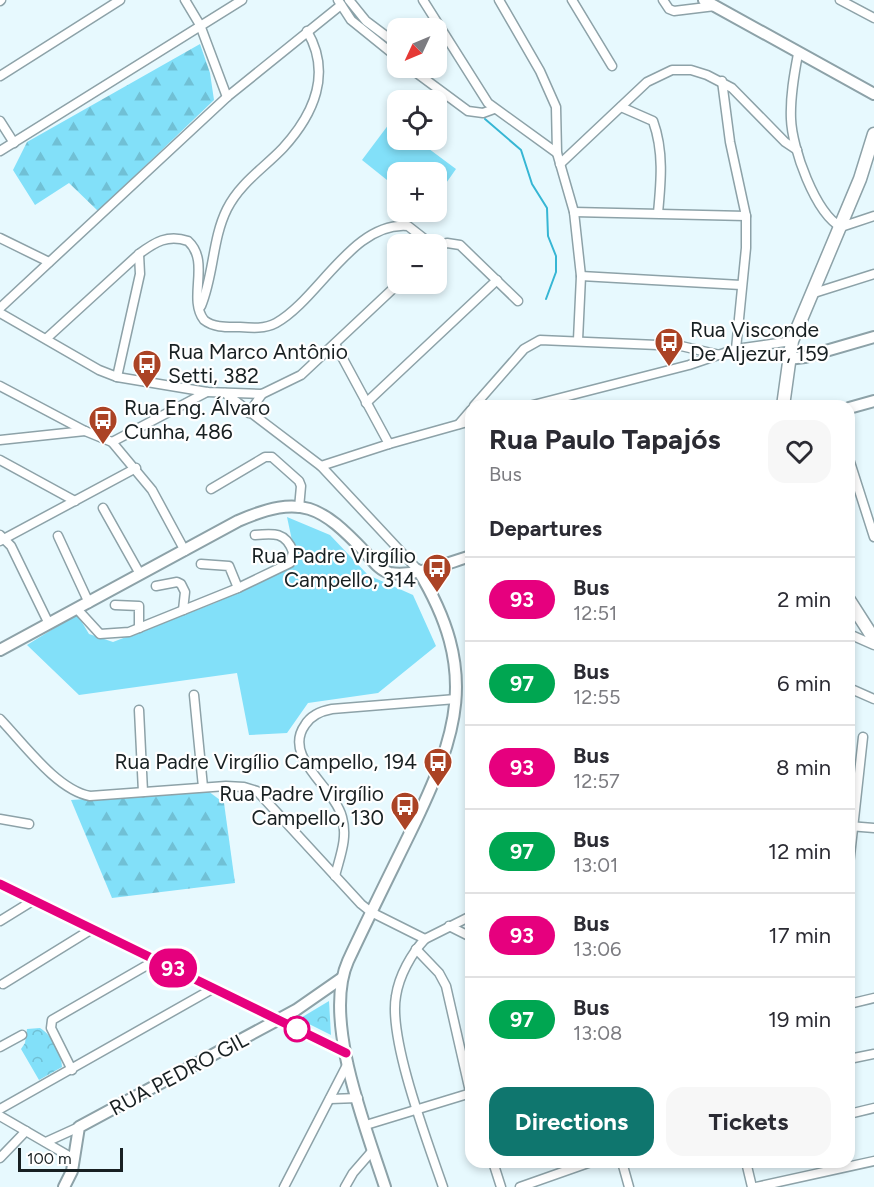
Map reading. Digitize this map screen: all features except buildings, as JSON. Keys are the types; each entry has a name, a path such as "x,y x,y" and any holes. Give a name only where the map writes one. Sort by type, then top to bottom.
{"main road":[{"path":"784,400 792,341 841,228 874,134"},
{"path":"855,609 874,639"}],"street":[{"path":"0,76 120,0"},
{"path":"185,0 200,25 227,97"},
{"path":"0,151 69,111 242,0"},
{"path":"349,0 366,21 387,37"},
{"path":"423,0 467,74 494,109 557,153"},
{"path":"499,0 551,93 556,107 557,153 574,212 581,276 578,340"},
{"path":"572,0 612,66"},
{"path":"663,0 671,10 716,6"},
{"path":"705,0 798,54 874,94"},
{"path":"840,0 874,18"},
{"path":"0,308 227,97 340,3 351,20 387,49"},
{"path":"200,313 221,222 228,206 238,191 282,148 302,124 314,100 319,80 319,61 315,44 307,31"},
{"path":"798,54 791,107 797,150 824,214 841,228 874,216"},
{"path":"560,164 646,82 672,70 691,70 722,81 740,94 771,128 797,150"},
{"path":"423,78 468,111 483,113 494,109"},
{"path":"722,81 730,142 746,216 746,248 736,349"},
{"path":"621,106 653,120 661,159 658,213"},
{"path":"0,121 14,143"},
{"path":"574,212 746,216"},
{"path":"47,338 139,254 167,238 182,239 193,246 198,268 200,313 208,323 223,327 265,327 276,323 351,252 388,228 408,226 418,234"},
{"path":"0,238 49,262"},
{"path":"447,243 460,245 518,301"},
{"path":"117,377 140,274 139,254"},
{"path":"814,293 874,274"},
{"path":"581,276 741,285"},
{"path":"366,403 497,280"},
{"path":"0,313 99,370 117,377 207,392 262,394 301,375 388,294"},
{"path":"788,359 805,357 874,337"},
{"path":"480,400 532,343 550,339 681,346 720,355"},
{"path":"551,400 736,349 792,341"},
{"path":"335,344 389,444"},
{"path":"0,386 85,431 112,442 152,489 185,550"},
{"path":"112,442 207,392"},
{"path":"225,393 321,466 418,570 445,626 455,675 455,715 442,766 371,912 342,978 339,1010 347,1058 385,1187"},
{"path":"249,413 262,394"},
{"path":"855,406 874,400"},
{"path":"459,425 465,418"},
{"path":"321,466 465,423"},
{"path":"0,440 85,431"},
{"path":"211,489 269,456 277,459 299,482 301,486 299,508"},
{"path":"0,460 75,501"},
{"path":"49,624 2,538 136,468"},
{"path":"855,478 874,537"},
{"path":"103,508 140,574"},
{"path":"0,650 260,512 299,508 319,511 337,522 383,570 398,573 418,570 465,558"},
{"path":"78,610 100,634 129,632 238,588 282,567 292,559 290,545 284,537 276,533 255,535"},
{"path":"58,537 89,603"},
{"path":"201,564 229,566 238,588"},
{"path":"156,586 177,582 182,584 185,592 197,604"},
{"path":"183,610 185,592"},
{"path":"114,605 139,606 140,628"},
{"path":"855,637 874,645"},
{"path":"855,690 874,699"},
{"path":"194,695 203,787"},
{"path":"335,876 344,840 344,828 335,802 299,749 303,726 317,714 332,708 456,699"},
{"path":"139,710 143,792"},
{"path":"0,719 64,786 78,794 90,796 203,787 244,787 257,791 371,912 425,939"},
{"path":"855,796 863,737"},
{"path":"0,819 29,824"},
{"path":"855,826 874,828"},
{"path":"0,884 278,1020 347,1058"},
{"path":"0,921 34,900"},
{"path":"443,1187 417,1108 395,1014 396,996 403,974 416,949 425,939 465,919"},
{"path":"449,926 465,934"},
{"path":"3,984 93,929"},
{"path":"416,949 440,973 446,986 465,1068"},
{"path":"72,1070 51,1028 52,1020 156,960"},
{"name":"RUA PEDRO GIL","path":"46,1142 79,1127 278,1020 342,978"},
{"path":"0,1109 214,988"},
{"path":"855,1003 874,998"},
{"path":"0,1047 22,1035"},
{"path":"855,1058 874,1054"},
{"path":"284,1187 330,1099 347,1058"},
{"path":"366,1125 465,1096"},
{"path":"330,1099 358,1098"},
{"path":"855,1113 874,1108"},
{"path":"0,1116 74,1159"},
{"path":"64,1187 70,1179 79,1127"},
{"path":"0,1158 26,1131"},
{"path":"345,1187 352,1173 373,1150"},
{"path":"855,1165 874,1161"},
{"path":"495,1168 501,1187"},
{"path":"520,1187 574,1168"},
{"path":"626,1168 629,1187"},
{"path":"748,1168 752,1187"},
{"path":"756,1187 842,1168"}],"green space":[{"path":"200,44 210,73 214,100 98,211 69,183 35,205 13,170 27,142"},
{"path":"387,127 387,150 430,150 447,162 387,162 387,180 362,160"},
{"path":"447,162 456,169 447,182"},
{"path":"287,517 330,535 368,575 413,595 436,646 378,693 308,703 287,733 249,735 237,673 79,695 27,645 77,614 89,634 113,642 215,603 297,564"},
{"path":"208,791 224,803 235,883 112,898 71,800"},
{"path":"329,1001 331,1035 299,1019"},
{"path":"40,1028 56,1045 62,1067 39,1080 21,1049 25,1043 27,1029"}],"waterway":[{"path":"349,6 357,19 380,38"},
{"path":"485,119 521,150 532,184 547,208 548,236 556,256 556,272 546,299"}],"bus line":[{"name":"93","path":"0,884 346,1053"}],"place":[{"name":"Rua Visconde De Aljezur, 159","path":"669,368"},
{"name":"Rua Marco Antônio Setti, 382","path":"147,390"},
{"name":"Rua Eng. Álvaro Cunha, 486","path":"103,446"},
{"name":"Rua Padre Virgílio Campello, 314","path":"437,594"},
{"name":"Rua Padre Virgílio Campello, 194","path":"438,788"},
{"name":"Rua Padre Virgílio Campello, 130","path":"405,832"}]}
